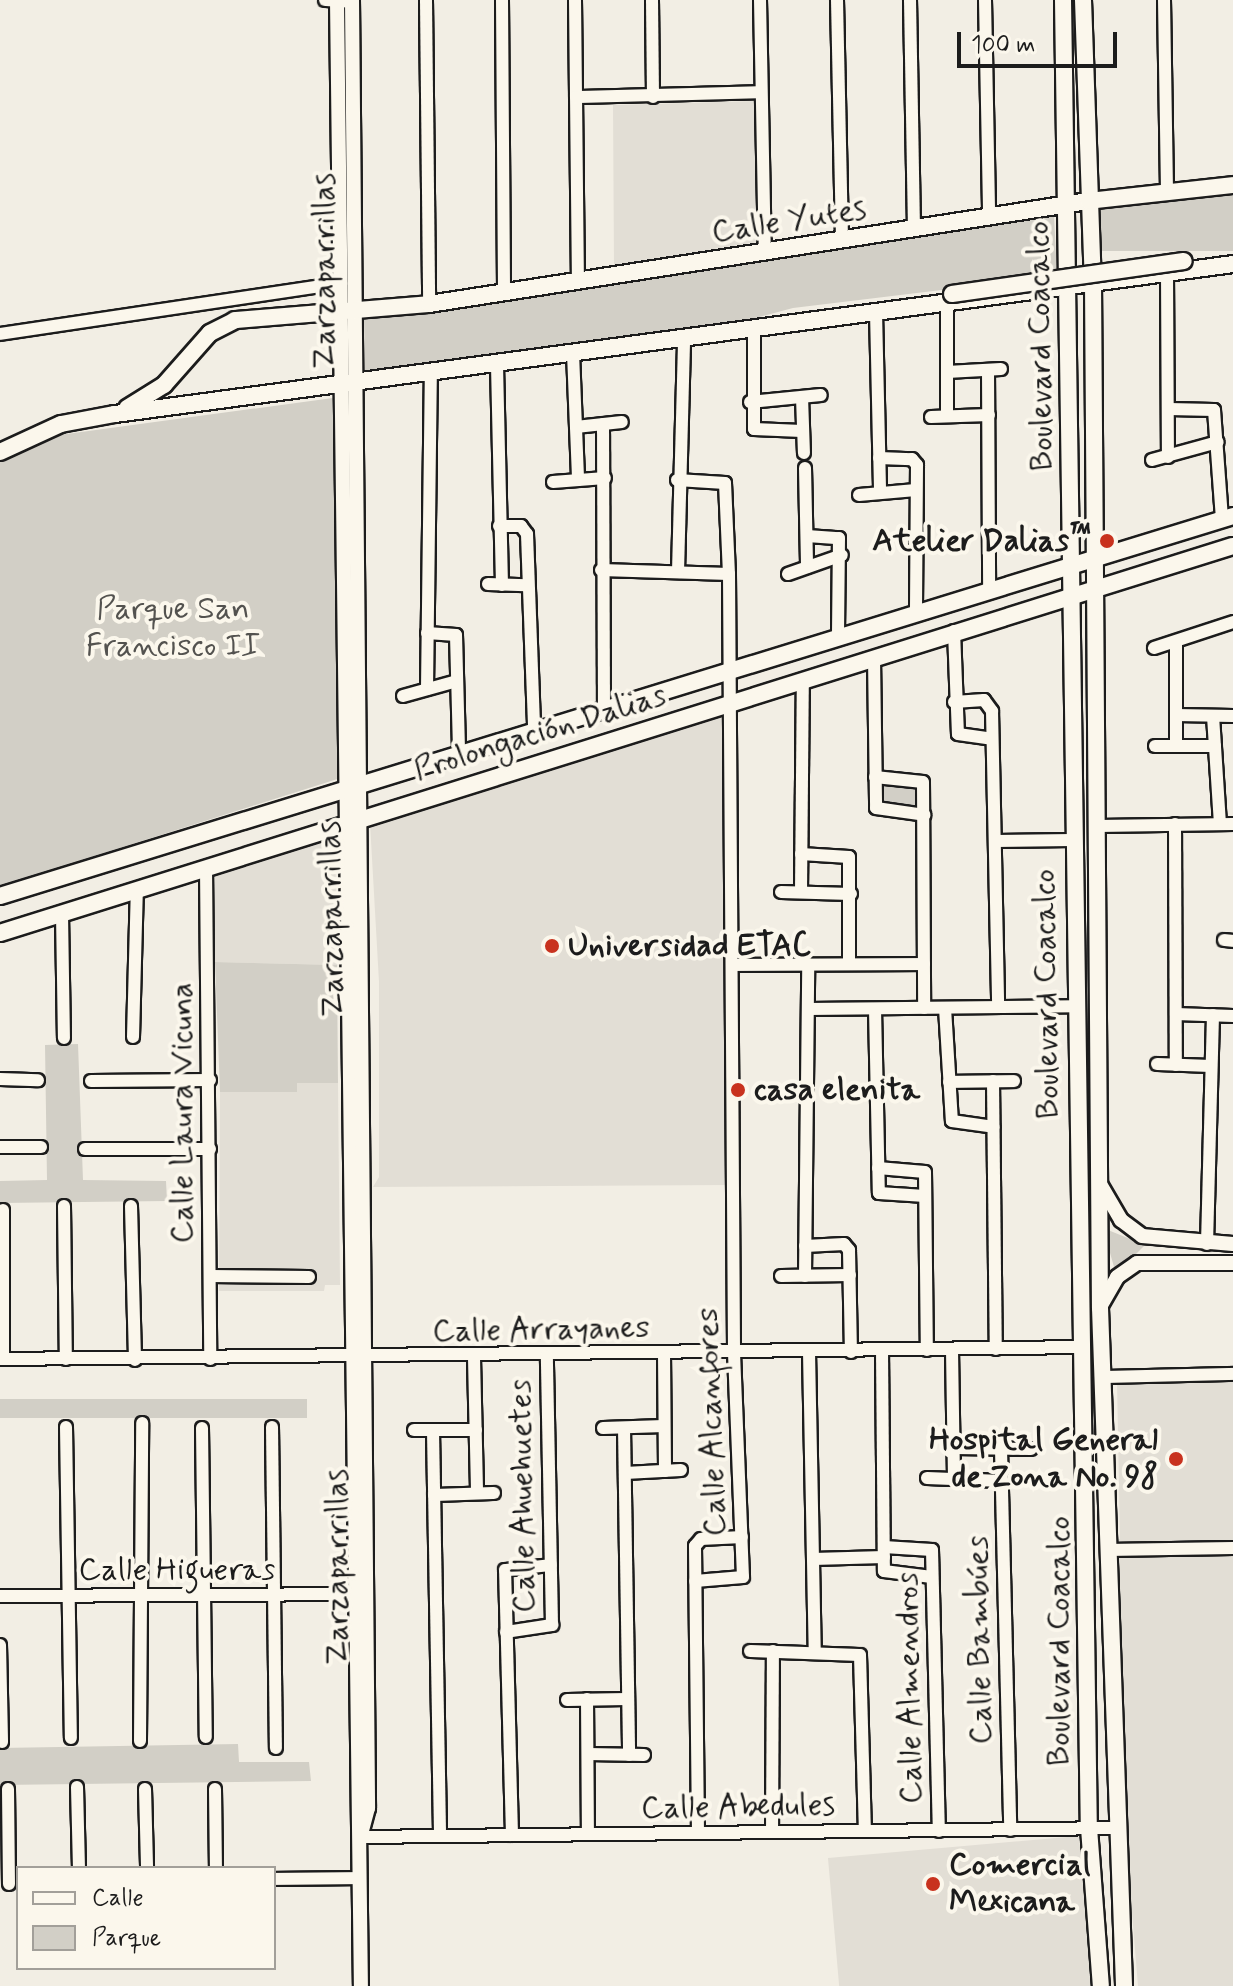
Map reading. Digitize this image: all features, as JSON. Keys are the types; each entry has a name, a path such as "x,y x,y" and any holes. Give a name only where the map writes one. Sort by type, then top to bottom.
{"main road":[{"name":"Boulevard Coacalco","path":"1063,0 1070,287 1072,840 1087,1487 1089,1828 1101,1986"},
{"name":"Boulevard Coacalco","path":"1083,0 1093,283 1094,556 1097,586 1101,1377 1124,1986"},
{"name":"Calle Yutes","path":"115,414 164,385 222,324 429,304 1088,201 1233,185"},
{"path":"0,452 61,424 115,414 684,339 1233,254"},
{"path":"759,328 949,299 1070,287 1233,264"},
{"name":"Prolongación Dalias","path":"0,896 989,586 1228,517"},
{"name":"Prolongación Dalias","path":"0,933 803,681 1071,593 1233,546"},
{"path":"1085,1410 1103,1439"},
{"path":"1087,1487 1103,1460"}],"street":[{"path":"426,0 429,304"},
{"path":"502,0 504,293"},
{"path":"575,0 578,281"},
{"path":"652,0 653,97"},
{"path":"760,0 765,252"},
{"path":"837,0 842,241"},
{"path":"910,0 914,230"},
{"path":"985,0 989,218"},
{"path":"1164,0 1167,192"},
{"name":"Zarzaparrillas","path":"340,1 341,283 347,314"},
{"name":"Zarzaparrillas","path":"340,1 348,385 358,1359 368,1808 361,1837"},
{"path":"576,97 761,92"},
{"path":"1167,273 1168,457"},
{"path":"0,334 341,283"},
{"path":"947,416 949,299"},
{"path":"876,312 880,492"},
{"path":"759,328 750,402 759,432 802,431"},
{"path":"678,572 677,480 684,339"},
{"path":"573,353 578,480"},
{"path":"497,365 502,585"},
{"path":"947,372 995,370 989,415 989,586"},
{"path":"427,689 431,374"},
{"path":"750,402 821,395"},
{"path":"802,397 804,453"},
{"path":"1169,409 1214,410 1228,517"},
{"path":"931,417 989,415"},
{"path":"576,427 622,422"},
{"path":"603,424 605,478 601,570 604,707"},
{"path":"1152,460 1218,442"},
{"path":"879,458 916,462 916,610"},
{"path":"805,468 807,567"},
{"path":"553,482 605,478"},
{"name":"Calle Alcanfores","path":"677,480 725,483 729,574 734,1353 742,1580 695,1581 698,1833"},
{"path":"859,495 916,490"},
{"path":"499,526 525,529 534,729"},
{"path":"807,536 837,534 842,555 838,633"},
{"path":"788,574 842,555"},
{"path":"601,570 729,574"},
{"path":"488,584 526,585"},
{"path":"1154,648 1233,622"},
{"path":"427,633 454,631 459,751"},
{"path":"954,631 954,702 958,734 992,739"},
{"path":"1176,643 1176,746"},
{"path":"874,658 877,812 925,815"},
{"path":"403,696 457,681"},
{"path":"801,892 803,681"},
{"path":"954,702 990,704 998,1007"},
{"path":"1176,715 1233,716"},
{"path":"1098,826 1226,824 1213,716"},
{"path":"1155,746 1215,746"},
{"path":"875,777 923,782 924,1008"},
{"path":"1175,824 1176,1065"},
{"path":"996,841 1072,840"},
{"path":"801,854 849,857 849,964"},
{"name":"Calle Laura Vicuna","path":"206,867 210,1359"},
{"path":"133,1037 137,889"},
{"path":"781,892 851,894"},
{"path":"62,914 64,1038"},
{"path":"805,1276 808,964"},
{"path":"733,965 924,964"},
{"path":"808,1009 1076,1006"},
{"path":"945,1008 953,1124 994,1127"},
{"path":"875,1009 881,1196 925,1196"},
{"path":"1176,1014 1233,1016"},
{"path":"1207,1244 1213,1015"},
{"path":"1157,1064 1211,1066"},
{"path":"0,1079 38,1080"},
{"path":"91,1081 210,1080"},
{"path":"993,1081 996,1349"},
{"path":"949,1082 1014,1081"},
{"path":"0,1147 41,1147"},
{"path":"85,1149 210,1149"},
{"path":"878,1168 923,1169 927,1350"},
{"path":"1100,1184 1121,1220 1142,1236 1233,1244"},
{"path":"64,1206 66,1359"},
{"path":"131,1206 135,1360"},
{"path":"2,1359 3,1210"},
{"path":"805,1246 848,1246 851,1352"},
{"path":"1100,1308 1117,1277 1137,1263 1233,1263"},
{"path":"781,1276 850,1275"},
{"path":"210,1276 309,1277"},
{"name":"Calle Arrayanes","path":"2,1359 474,1358 1084,1347"},
{"path":"952,1350 954,1479"},
{"name":"Calle Almendros","path":"882,1351 884,1552 931,1547 939,1831"},
{"path":"809,1352 815,1651"},
{"path":"664,1354 665,1471"},
{"name":"Calle Ahuehuetes","path":"512,1835 506,1632 550,1628 547,1356"},
{"path":"474,1358 477,1493"},
{"name":"Zarzaparrillas","path":"358,1359 353,1594 361,1837 361,1986"},
{"path":"1101,1377 1233,1374"},
{"path":"140,1741 142,1423"},
{"path":"603,1428 664,1426"},
{"path":"66,1427 71,1738"},
{"path":"272,1427 276,1748"},
{"path":"202,1428 206,1737"},
{"path":"624,1428 629,1755"},
{"path":"414,1430 476,1430"},
{"path":"433,1431 440,1836"},
{"path":"954,1448 1031,1449"},
{"name":"Calle Bambúes","path":"1001,1449 1010,1830"},
{"path":"625,1473 681,1470"},
{"path":"927,1478 1002,1481"},
{"path":"434,1495 494,1493"},
{"path":"695,1581 698,1540 742,1537"},
{"path":"1107,1550 1233,1548"},
{"path":"813,1559 884,1552 888,1576 932,1577"},
{"path":"506,1632 505,1570 551,1565"},
{"name":"Calle Higueras","path":"0,1596 353,1594"},
{"path":"0,1645 2,1742"},
{"path":"750,1651 853,1651 863,1663 865,1831"},
{"path":"772,1832 773,1651"},
{"path":"587,1699 588,1834"},
{"path":"567,1700 627,1699"},
{"path":"588,1754 644,1755"},
{"path":"77,1787 79,1866"},
{"path":"8,1789 9,1884"},
{"path":"145,1789 147,1866"},
{"path":"215,1789 216,1866"},
{"name":"Calle Abedules","path":"361,1837 1116,1828"},
{"path":"276,1879 360,1878"}],"shaded area":[{"path":"755,101 758,242 614,265 613,105"},
{"name":"Universidad ETAC","path":"724,711 728,1185 373,1187 379,1177 379,982 370,823"},
{"path":"335,833 337,965 215,962 213,872"},
{"path":"297,1083 338,1083 340,1285 325,1285 324,1291 219,1291 220,1092 296,1092"},
{"path":"1233,1378 1233,1986 1138,1986 1122,1791 1113,1539 1120,1539 1117,1381"},
{"path":"1079,1836 1092,1986 839,1986 828,1858"}],"green space":[{"path":"1095,190 1233,190 1233,251 1095,251"},
{"path":"1054,215 1057,276 793,308 737,323 365,374 364,320"},
{"name":"Parque San Francisco II","path":"340,397 350,775 0,886 0,458 59,435"},
{"path":"876,780 921,783 921,813 878,809"},
{"path":"215,962 337,965 338,1083 297,1083 297,1092 220,1092"},
{"path":"78,1044 83,1180 166,1181 167,1201 0,1203 0,1181 47,1180 45,1045"},
{"path":"1103,1228 1145,1245 1116,1274"},
{"path":"0,1399 307,1399 307,1418 0,1418"},
{"path":"238,1744 239,1762 309,1762 311,1781 0,1785 0,1748"}],"place":[{"name":"Atelier Dalias™","path":"1107,541"},
{"name":"Universidad ETAC","path":"552,946"},
{"name":"casa elenita","path":"738,1090"},
{"name":"Hospital General de Zona No. 98","path":"1176,1459"},
{"name":"Comercial Mexicana","path":"933,1884"}]}
